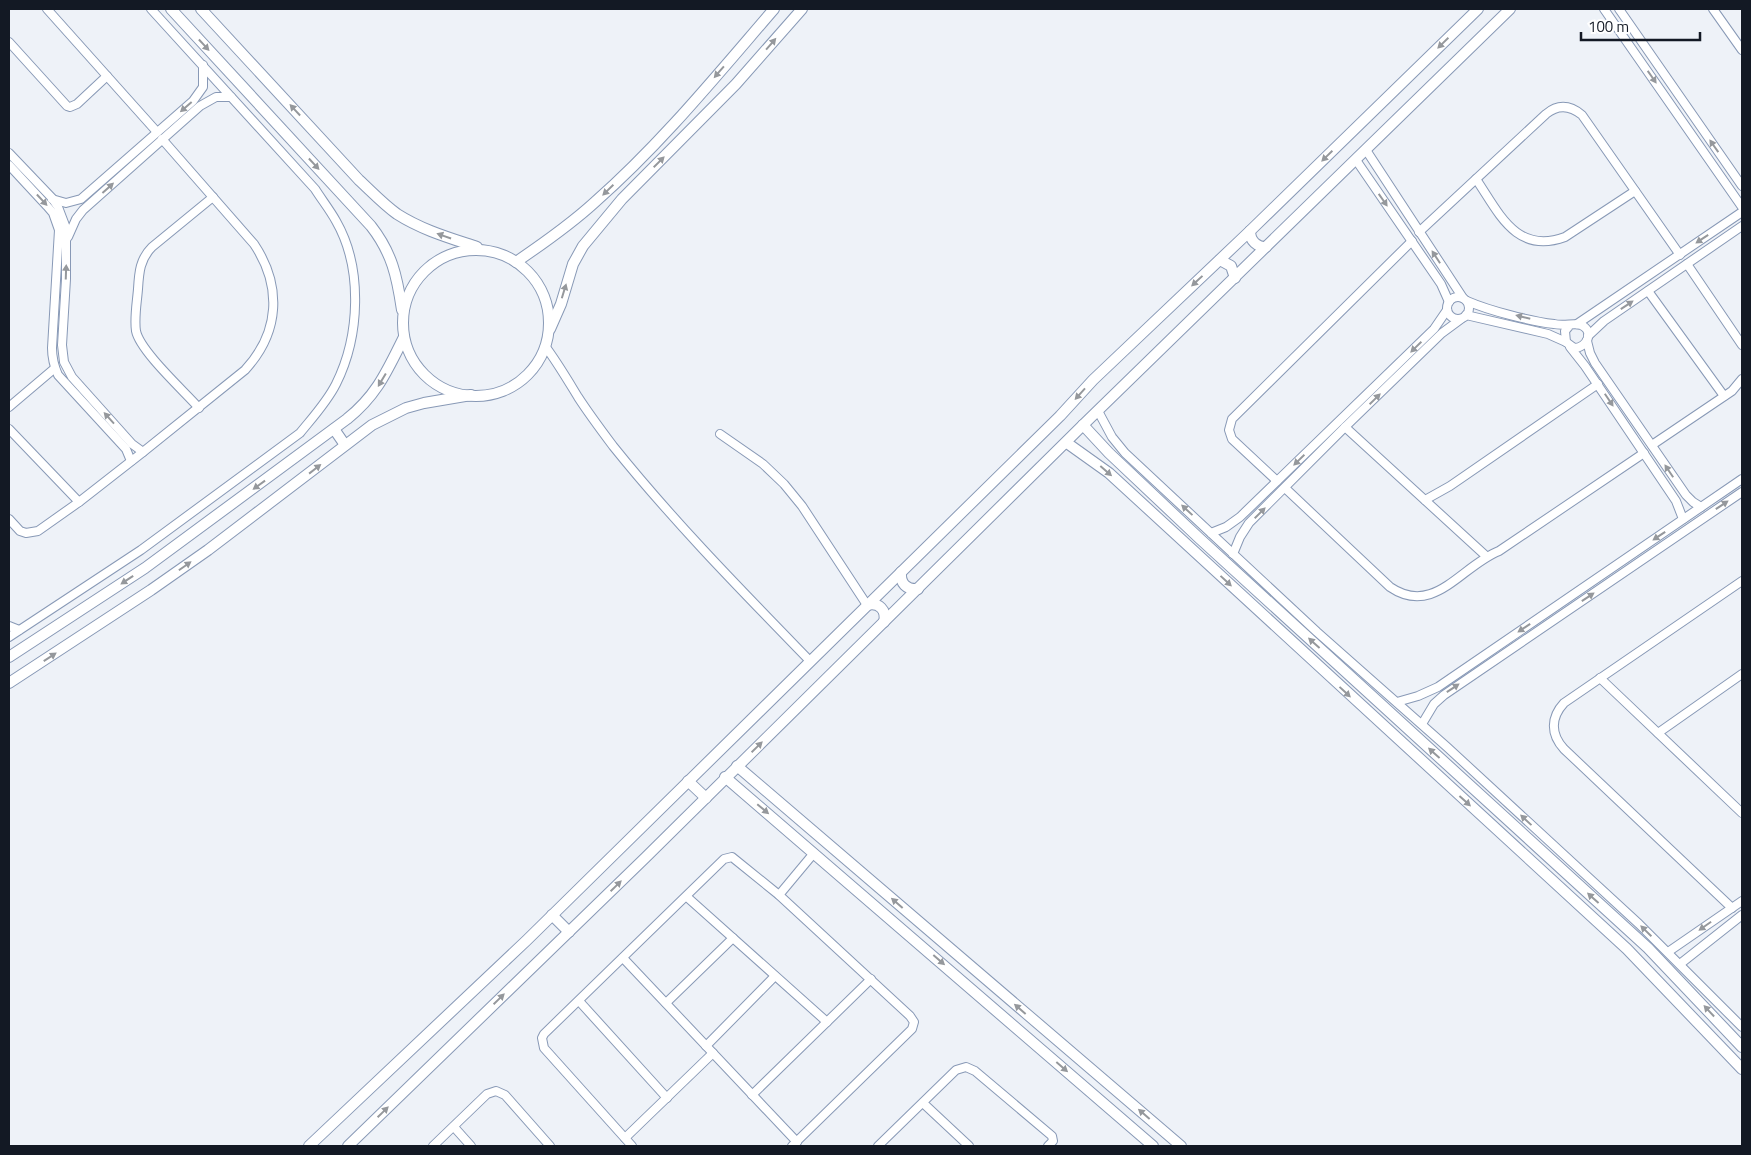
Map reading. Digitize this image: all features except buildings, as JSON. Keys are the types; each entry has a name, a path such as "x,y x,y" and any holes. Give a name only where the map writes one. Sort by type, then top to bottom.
{"street":[{"path":"47,9 157,132"},
{"path":"9,637 141,550 300,433 321,408 336,383 350,345 355,316 354,276 349,254 337,222 314,189 151,9"},
{"path":"171,9 371,226 381,239 394,268 403,318 404,337 410,355 427,377 435,383 452,391 471,395"},
{"path":"201,9 359,180 397,214 439,235 490,251 516,262 536,282 545,299 549,318 546,341 578,397 598,426 655,497 714,562 810,661"},
{"path":"516,262 579,216 630,168 682,115 774,9"},
{"path":"9,683 208,550 372,425 406,408 424,403 499,392 516,383 536,363 561,304 573,264 584,246 622,199 736,84 802,9"},
{"path":"309,1146 552,915 1060,416 1092,380 1220,260 1478,9"},
{"path":"348,1146 706,798 725,777 1067,443 1083,425 1510,9"},
{"path":"1604,9 1742,207"},
{"path":"1619,9 1742,186"},
{"path":"1713,9 1742,50"},
{"path":"1736,41 1742,34"},
{"path":"9,42 67,106 70,107 77,104 107,76"},
{"path":"1634,51 1644,44"},
{"path":"52,198 66,203 81,199 200,92 204,82 203,65"},
{"path":"67,239 76,219 83,210 162,139 206,101 216,97 231,97"},
{"path":"1674,110 1684,103"},
{"path":"1419,232 1546,114 1552,109 1568,107 1576,110 1582,116 1680,255"},
{"path":"9,519 20,531 32,533 38,531 144,452 245,370 258,353 266,338 273,310 271,278 261,256 213,196 162,139"},
{"path":"1233,554 1244,530 1345,427 1442,333 1464,317 1470,308 1366,150"},
{"path":"9,153 52,198 63,217 67,239 62,345 64,362 72,377 132,444 144,452"},
{"path":"1356,160 1441,284 1454,318 1464,317 1548,334 1578,348 1582,347 1604,321 1742,226"},
{"path":"9,165 48,206 53,213 59,230 52,348 55,368 58,375 126,449 131,461"},
{"path":"1476,179 1509,227 1518,235 1529,240 1541,242 1553,242 1565,237 1635,191"},
{"path":"199,408 142,345 136,332 138,294 140,267 148,251 213,196"},
{"path":"1683,519 1676,501 1598,384 1568,344 1565,331 1742,212"},
{"path":"1250,231 1254,243 1266,247"},
{"path":"1277,481 1232,439 1229,430 1232,420 1412,240"},
{"path":"403,318 406,299 410,290 421,274 428,268 443,257 462,251 490,251"},
{"path":"1220,260 1231,266 1235,278"},
{"path":"1687,264 1742,345"},
{"path":"1648,291 1724,396"},
{"path":"1211,532 1234,522 1434,330 1454,298 1465,299 1486,308 1550,324 1584,326 1590,353 1595,363 1686,495 1701,507"},
{"path":"9,657 145,568 359,410 375,392 404,337"},
{"path":"9,407 55,368"},
{"path":"1652,446 1724,396 1742,379"},
{"path":"1425,500 1450,486 1598,384"},
{"path":"1098,411 1112,437 1125,453 1668,952 1742,1027"},
{"path":"1083,425 1109,453 1198,538 1648,948 1742,1047"},
{"path":"1345,427 1486,556"},
{"path":"9,429 79,502"},
{"path":"334,429 345,445"},
{"path":"720,434 763,464 784,484 802,506 868,605"},
{"path":"1067,443 1109,473 1627,949 1742,1069"},
{"path":"1285,488 1390,587 1408,596 1424,596 1438,592 1486,556 1499,551 1644,453"},
{"path":"1397,702 1425,694 1438,687 1742,479"},
{"path":"1422,724 1434,704 1444,695 1742,492"},
{"path":"901,572 901,578 906,586 911,589 918,589"},
{"path":"1732,908 1559,744 1553,730 1556,715 1564,703 1742,581"},
{"path":"868,605 874,604 880,607 885,616 884,622"},
{"path":"9,626 19,630"},
{"path":"1658,733 1742,674"},
{"path":"1600,678 1742,813"},
{"path":"1370,714 1380,704"},
{"path":"737,766 1181,1146"},
{"path":"725,777 1153,1146"},
{"path":"688,781 706,798"},
{"path":"779,895 814,853"},
{"path":"623,958 752,1095 794,1144 912,1029 914,1022 871,979 779,895 734,858 724,859 544,1034 542,1043 547,1052 632,1146"},
{"path":"687,896 827,1022"},
{"path":"1668,952 1742,900"},
{"path":"552,915 569,932"},
{"path":"1680,964 1742,917"},
{"path":"666,1003 733,938"},
{"path":"706,1046 775,976"},
{"path":"752,1095 871,979"},
{"path":"579,1001 667,1098"},
{"path":"1047,1054 1059,1042"},
{"path":"625,1138 713,1053"},
{"path":"878,1146 956,1070 966,1067 971,1068 1052,1136 1053,1141 1048,1146"},
{"path":"433,1146 488,1094 496,1091 505,1095 550,1146"},
{"path":"923,1103 964,1145"},
{"path":"454,1127 471,1146"}]}
